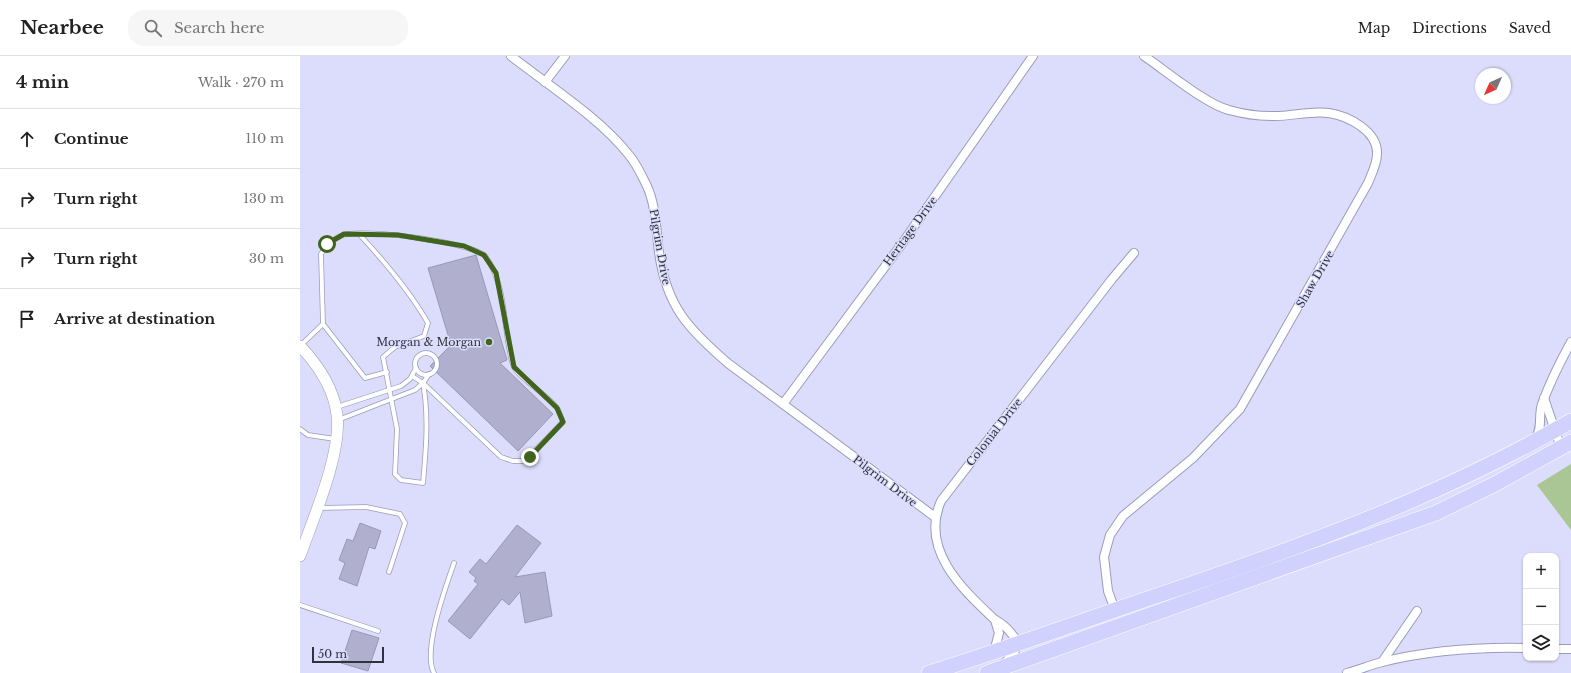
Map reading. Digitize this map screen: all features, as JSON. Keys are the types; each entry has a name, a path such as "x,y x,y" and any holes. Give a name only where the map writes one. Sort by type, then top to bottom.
{"highway":[{"path":"929,673 1019,644 1247,565 1365,521 1449,485 1532,443 1571,421"},
{"path":"993,671 1436,513 1495,484 1566,445"}],"street":[{"name":"Pilgrim Drive","path":"511,56 607,130 630,156 647,186 656,219 659,252 666,286 681,317 703,342 729,364 935,517"},
{"path":"545,82 565,56"},
{"name":"Heritage Drive","path":"783,404 901,244 1033,56"},
{"name":"Shaw Drive","path":"1115,610 1108,591 1104,557 1110,535 1124,516 1193,458 1240,409 1368,183 1376,162 1377,152 1374,141 1367,132 1350,119 1328,113 1272,116 1227,110 1207,100 1144,56"},
{"name":"Colonial Drive","path":"1019,644 1008,629 995,620 958,584 941,555 935,535 935,517 940,501 1134,252"},
{"path":"1532,443 1538,434 1540,412 1549,383 1571,342"},
{"path":"300,346 322,373 336,407 338,420 333,461 300,556"},
{"path":"1544,398 1555,430 1566,445"},
{"path":"1382,662 1417,611"},
{"path":"994,652 999,633 995,620"},
{"path":"993,671 1012,655 1019,644"},
{"path":"1347,673 1382,662 1452,652 1491,648 1523,648"},
{"path":"1559,649 1571,649"}],"lane":[{"path":"387,372 365,378 323,324 321,254 327,244 344,234 398,235 464,246 484,255 496,273 514,367 557,408 563,422 525,461 512,461 501,457 423,383 412,376"},
{"path":"359,234 390,267 417,304 428,323 424,336 395,347 383,357 397,429 394,474 401,480 423,483 426,445 426,400 423,383"},
{"path":"300,346 323,324"},
{"path":"336,407 390,390 406,383 416,368 416,361 419,355 426,352 433,355 438,364 435,371 429,374 421,374 416,368"},
{"path":"338,420 415,390 423,383 429,374"},
{"path":"300,429 308,435 336,439"},
{"path":"317,509 366,507 400,514 405,523 388,572"},
{"path":"434,673 430,660 432,638 454,563"},
{"path":"300,605 378,630"}],"green space":[{"path":"1571,464 1571,530 1537,485"}],"building":[{"path":"476,255 507,360 500,363 553,414 518,451 430,366 451,345 428,268"},
{"path":"360,523 381,531 375,549 369,547 357,586 339,579 345,563 339,560 347,539 353,541"},
{"path":"517,525 541,543 515,577 545,572 552,616 525,623 520,592 509,605 502,599 470,639 448,621 478,584 474,581 476,578 469,572 480,559 486,564"},
{"path":"352,630 379,638 368,671 341,663"}],"place":[{"name":"Morgan & Morgan","path":"489,342"}],"route":[{"path":"327,244 344,234 398,235 464,246 484,255 496,273 514,367 557,408 563,422 530,457"}]}
